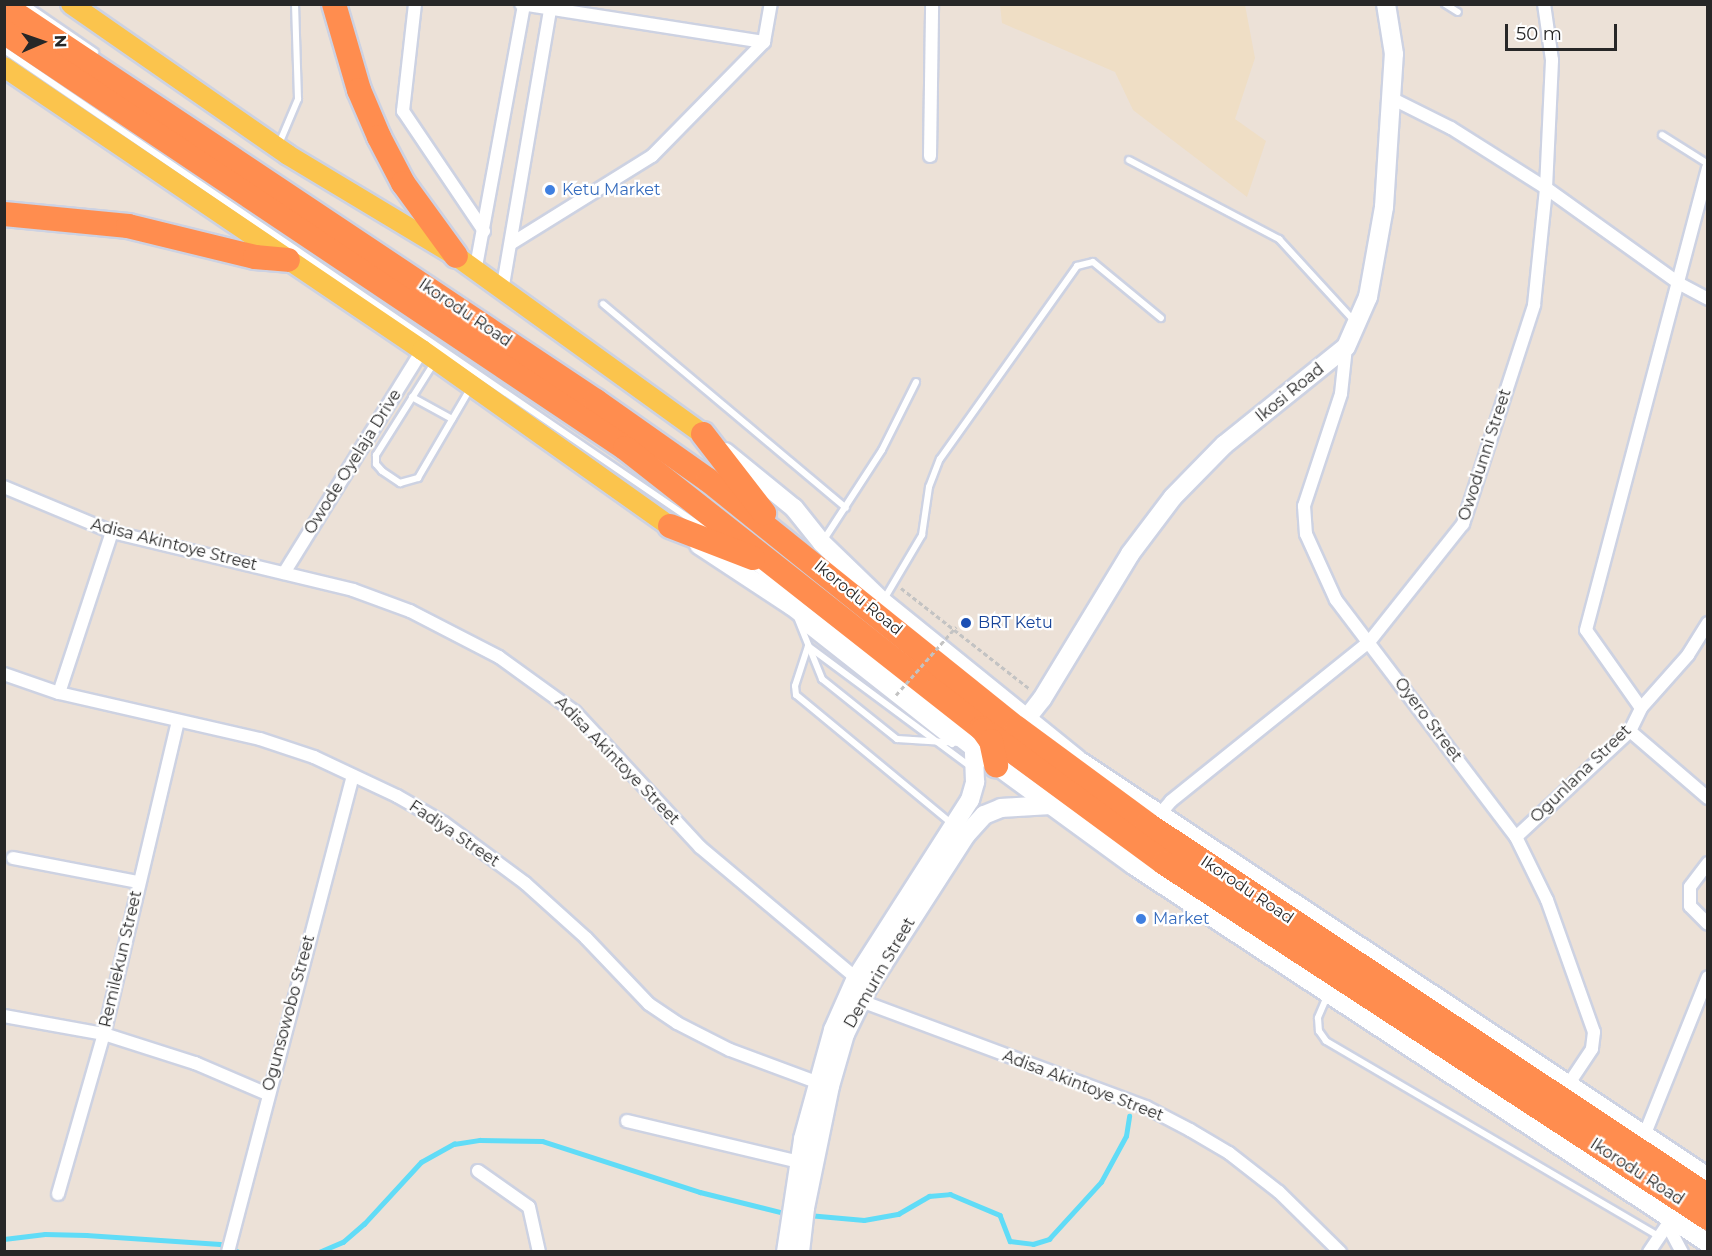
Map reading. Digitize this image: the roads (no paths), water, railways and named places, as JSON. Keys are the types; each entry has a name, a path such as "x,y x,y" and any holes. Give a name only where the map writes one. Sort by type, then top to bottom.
{"highway":[{"path":"334,4 359,90 379,137 403,183 456,256"},
{"name":"Ikorodu Road","path":"4,6 596,401 786,541 1017,728 1147,824 1707,1196"},
{"name":"Ikorodu Road","path":"4,32 625,448 775,567 981,751 1164,863 1707,1218"},
{"path":"4,214 128,226 255,257 288,261"},
{"path":"703,434 786,541"},
{"path":"670,526 775,567"}],"main road":[{"name":"Ikorodu Road","path":"71,4 277,147 456,256 703,434"},
{"name":"Ikorodu Road","path":"4,67 429,355 670,526"}],"street":[{"path":"415,4 403,111 484,231"},
{"path":"512,243 652,156 764,42 771,4"},
{"path":"930,156 932,4"},
{"name":"Ikosi Road","path":"1027,718 1042,699 1130,554 1173,497 1224,445 1346,347 1368,297 1384,207 1393,99 1394,54 1386,4"},
{"name":"Owodunni Street","path":"1159,815 1171,801 1369,642 1463,524 1534,305 1546,188 1552,60 1544,4"},
{"path":"476,272 523,5 764,42"},
{"path":"502,291 512,243 550,8"},
{"path":"1393,99 1450,128 1546,188 1680,284 1707,299"},
{"path":"1641,708 1586,630 1680,284 1707,166"},
{"name":"Oyero Street","path":"1346,347 1341,394 1304,506 1306,534 1336,600 1516,837 1548,900 1594,1032 1592,1049 1568,1085"},
{"name":"Owode Oyelaja Drive","path":"284,573 429,355"},
{"name":"Ikorodu Road","path":"703,434 794,508 822,543 882,601 1027,718 1159,815 1707,1178"},
{"name":"Adisa Akintoye Street","path":"4,487 112,532 353,590 410,611 499,657 540,684 574,712 700,847 856,978"},
{"name":"Ikorodu Road","path":"670,526 792,606 1050,805 1133,865 1670,1222 1707,1243"},
{"path":"59,693 112,532"},
{"name":"Ogunlana Street","path":"1516,837 1630,731 1641,708 1688,655 1707,623"},
{"name":"Fadiya Street","path":"4,674 59,693 260,739 352,776 444,823 525,883 586,938 649,1004 677,1023 730,1050 816,1082"},
{"name":"Remilekun Street","path":"58,1194 104,1034 138,882 178,722"},
{"path":"1630,731 1707,798"},
{"name":"Demurin Street","path":"798,1207 845,1034 861,1001 960,831 970,800 981,751"},
{"name":"Ogunsowobo Street","path":"229,1246 352,776"},
{"name":"Demurin Street","path":"794,1245 799,1162 816,1082 833,1030 856,978 960,831 984,815 1000,808 1050,805"},
{"path":"13,858 138,882"},
{"path":"1707,863 1690,887 1690,906 1707,924"},
{"path":"1644,1136 1707,976"},
{"name":"Adisa Akintoye Street","path":"861,1001 1146,1107 1229,1153 1279,1192 1340,1251"},
{"path":"4,1016 104,1034 195,1063 267,1094"},
{"path":"627,1121 799,1162"},
{"path":"478,1171 529,1207 538,1251"},
{"path":"1649,1251 1670,1222"},
{"path":"1670,1222 1682,1251"}],"lane":[{"path":"25,4 103,58"},
{"path":"277,147 297,109 295,4"},
{"path":"1445,4 1458,12"},
{"path":"4,50 604,457 736,552 934,705"},
{"path":"1662,135 1707,166"},
{"path":"1129,160 1279,239 1357,324"},
{"path":"329,212 704,470 786,541"},
{"path":"882,601 896,582 922,535 928,487 940,459 1077,266 1093,262 1161,318"},
{"path":"603,304 846,508"},
{"path":"429,355 412,397 376,455 375,464 400,483 418,478 472,386"},
{"path":"822,543 896,425 916,382"},
{"path":"412,397 452,419"},
{"path":"792,606 822,679 897,739 981,751"},
{"path":"802,626 981,751"},
{"path":"808,646 938,744 981,751"},
{"path":"808,646 795,686 796,695 960,831"},
{"path":"1031,779 1130,853 1707,1235"},
{"path":"1328,994 1318,1018 1318,1031 1326,1041 1660,1237"}],"waterway":[{"path":"808,1215 864,1220 898,1214 929,1196 950,1194 1000,1215 1010,1241 1033,1244 1049,1239 1101,1182 1126,1136 1129,1116"},
{"path":"319,1252 343,1242 364,1224 421,1162 454,1144 480,1140 542,1141 700,1192 788,1214"},
{"path":"4,1239 45,1234 86,1235 220,1244 239,1252"}],"place":[{"name":"Ketu Market","path":"550,190"},
{"name":"BRT Ketu","path":"966,623"},
{"name":"Market","path":"1141,919"}]}
